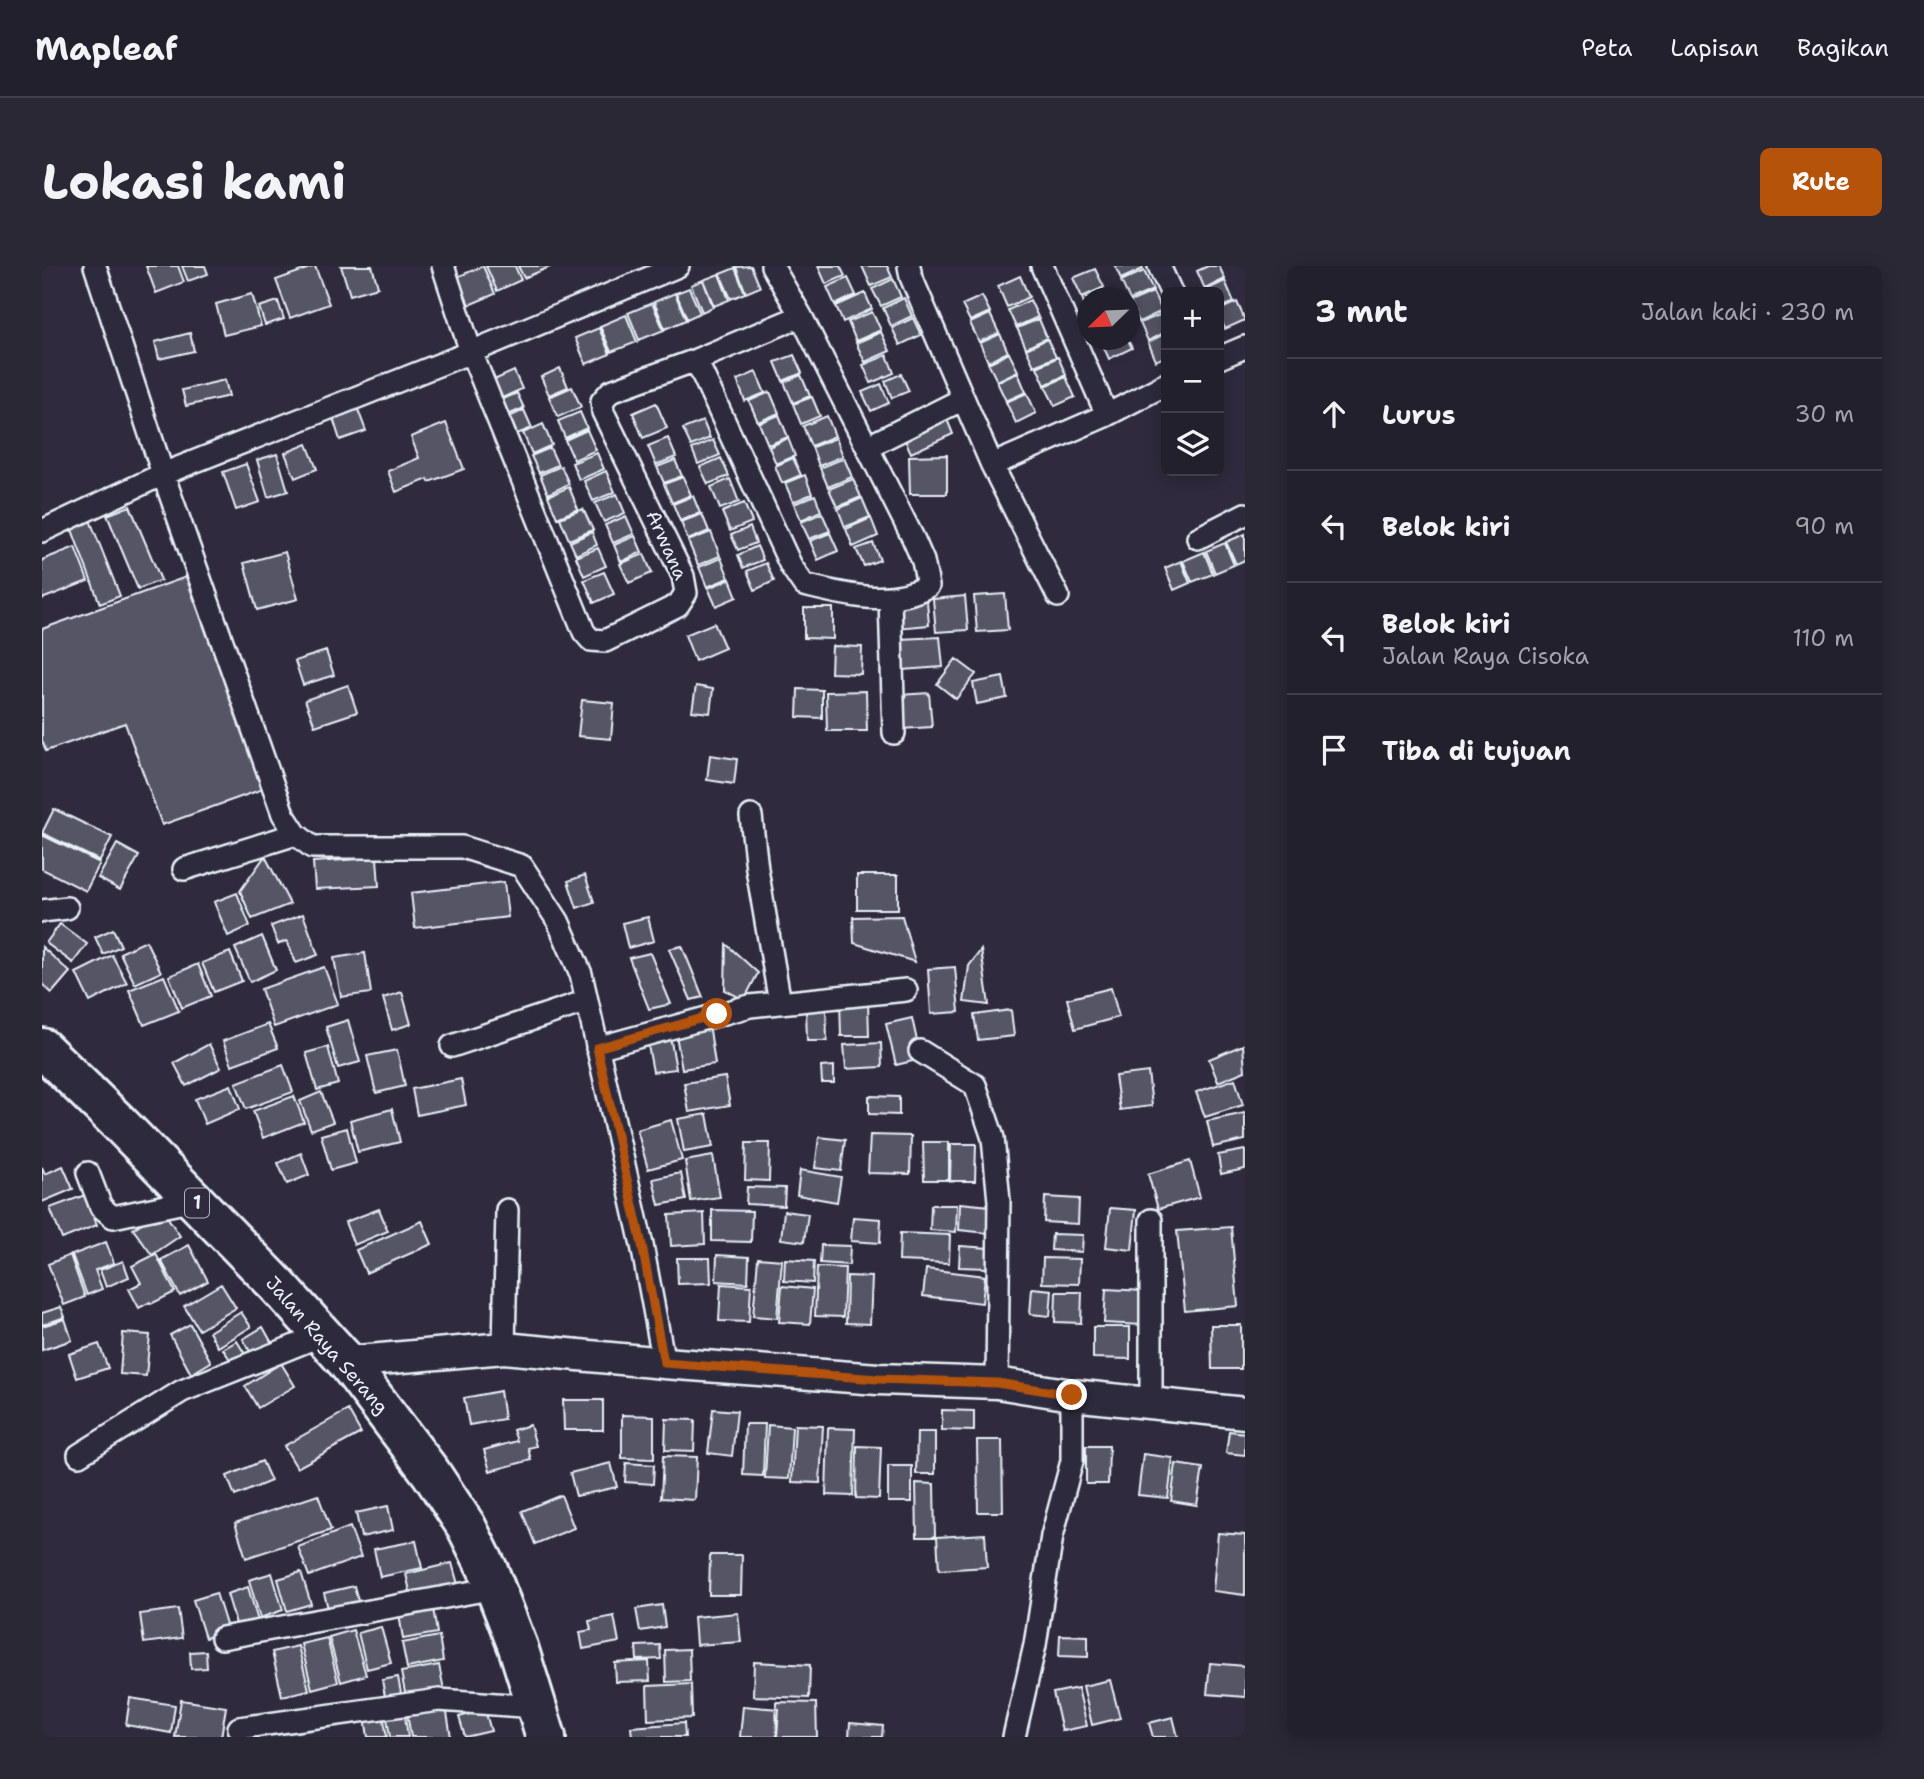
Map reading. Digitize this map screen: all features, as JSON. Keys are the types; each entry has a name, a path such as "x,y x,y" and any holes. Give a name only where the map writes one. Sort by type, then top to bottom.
{"highway":[{"name":"Jalan Raya Serang","path":"42,1048 194,1200 334,1348 431,1473 466,1525 495,1588 518,1647 541,1722"}],"street":[{"path":"94,266 163,474 283,814 296,834 312,847 462,847 522,866 558,921 581,974 642,1245 664,1363"},
{"path":"443,266 471,352"},
{"path":"42,531 163,474 471,352 678,266"},
{"path":"696,360 791,566 804,585 872,598 911,596 928,586 923,561 801,316 772,266"},
{"path":"909,266 911,277 992,465 1058,596"},
{"path":"1042,266 1107,415"},
{"path":"1159,266 1169,287"},
{"name":"Arwana","path":"471,352 583,632 591,640 605,641 678,605 686,593 683,576 603,412 602,401 611,391 696,360 801,316"},
{"path":"1224,356 1245,347"},
{"path":"992,465 1107,415 1161,387"},
{"path":"867,447 963,399"},
{"path":"1198,538 1245,514"},
{"path":"890,598 894,733"},
{"path":"751,816 757,869 780,1003"},
{"path":"184,869 296,834"},
{"path":"42,911 67,908"},
{"path":"597,1048 731,1011 780,1003 906,990"},
{"path":"452,1046 587,1001"},
{"path":"920,1051 975,1085 993,1138 999,1201 997,1383"},
{"path":"88,1173 101,1207 113,1217 194,1200"},
{"path":"504,1348 507,1210"},
{"path":"1151,1404 1152,1220"},
{"path":"79,1455 182,1391 334,1348 504,1348 878,1379 997,1383 1072,1395 1245,1413"},
{"path":"1014,1737 1035,1645 1052,1536 1072,1461 1072,1395"},
{"path":"222,1638 495,1588"},
{"path":"239,1728 439,1700 541,1722"}],"building":[{"path":"146,266 178,266 184,282 156,293"},
{"path":"182,266 205,266 208,274 188,281"},
{"path":"315,266 329,304 290,318 276,280"},
{"path":"341,266 372,266 378,287 350,295"},
{"path":"483,266 495,294 469,305 457,277"},
{"path":"486,266 515,266 521,280 497,291"},
{"path":"518,266 549,266 550,267 524,278"},
{"path":"751,266 760,287 746,293 736,267"},
{"path":"818,266 840,266 845,276 826,284"},
{"path":"862,266 887,266 892,277 871,286"},
{"path":"1115,266 1142,266 1143,269 1121,279"},
{"path":"1208,266 1219,266 1225,279 1204,287 1197,271"},
{"path":"735,268 745,293 731,299 720,274"},
{"path":"1095,269 1104,287 1077,287 1073,278"},
{"path":"1144,271 1153,290 1140,296 1140,287 1124,287 1121,281"},
{"path":"719,274 729,300 714,306 703,280"},
{"path":"1020,276 1029,297 1007,307 998,286"},
{"path":"848,278 856,295 835,305 827,287"},
{"path":"893,279 901,297 881,306 872,289"},
{"path":"703,280 713,307 702,312 691,285"},
{"path":"1225,281 1234,302 1224,307 1224,287 1212,287"},
{"path":"689,288 700,313 687,319 676,293"},
{"path":"1153,292 1161,311 1140,322 1140,298"},
{"path":"675,293 686,320 665,329 654,302"},
{"path":"865,293 872,309 843,322 836,306"},
{"path":"252,294 261,326 224,335 216,304"},
{"path":"982,296 990,312 970,321 962,305"},
{"path":"904,298 912,316 891,326 883,308"},
{"path":"1030,300 1038,317 1016,327 1008,310"},
{"path":"278,301 284,319 265,325 259,307"},
{"path":"1237,302 1245,320 1225,329 1224,308"},
{"path":"652,303 664,330 639,340 628,313"},
{"path":"872,312 881,330 856,341 848,322"},
{"path":"990,314 999,333 979,342 970,323"},
{"path":"1161,314 1161,334 1148,341 1140,323"},
{"path":"626,315 637,342 611,352 600,326"},
{"path":"913,318 921,335 900,345 892,328"},
{"path":"1039,319 1047,338 1026,348 1017,328"},
{"path":"599,328 610,354 586,364 575,338"},
{"path":"881,332 890,351 865,362 856,343"},
{"path":"190,333 194,351 159,359 155,342"},
{"path":"1000,334 1008,352 988,362 980,343"},
{"path":"1161,336 1161,358 1156,361 1148,342"},
{"path":"1047,339 1056,357 1034,366 1026,349"},
{"path":"1105,350 1128,350 1109,359"},
{"path":"1009,353 1018,371 997,381 988,363"},
{"path":"794,355 802,373 783,381 775,362"},
{"path":"887,355 894,373 871,383 863,365"},
{"path":"1058,357 1066,375 1045,385 1037,367"},
{"path":"560,368 568,387 549,395 541,377"},
{"path":"514,371 522,389 502,398 494,380"},
{"path":"756,372 765,393 745,401 737,380"},
{"path":"1018,373 1026,392 1006,401 997,382"},
{"path":"901,374 909,391 892,398 885,381"},
{"path":"801,375 810,396 793,403 784,382"},
{"path":"1066,377 1075,397 1055,406 1045,386"},
{"path":"225,380 229,396 186,406 182,390"},
{"path":"881,384 889,403 871,411 862,392"},
{"path":"572,387 581,407 558,417 549,397"},
{"path":"770,392 779,413 758,422 749,401"},
{"path":"517,393 524,408 508,415 501,400"},
{"path":"1027,393 1036,413 1016,423 1006,402"},
{"path":"812,397 820,416 801,424 793,404"},
{"path":"656,403 667,428 643,438 633,413"},
{"path":"357,407 366,431 340,440 332,415"},
{"path":"524,410 532,428 517,434 509,417"},
{"path":"580,412 587,428 565,438 558,421"},
{"path":"944,412 953,434 911,453 901,431"},
{"path":"779,415 788,437 768,445 759,423"},
{"path":"827,416 835,436 811,446 803,426"},
{"path":"703,421 710,438 691,446 683,429"},
{"path":"446,423 464,469 396,492 388,471 419,458 411,437"},
{"path":"543,424 552,445 532,454 523,433"},
{"path":"587,430 596,450 574,460 565,440"},
{"path":"668,438 676,457 656,465 648,446"},
{"path":"788,438 795,456 776,464 769,447"},
{"path":"836,438 843,456 819,466 812,447"},
{"path":"713,440 720,455 698,464 692,449"},
{"path":"307,444 317,469 295,478 285,453"},
{"path":"550,448 558,465 539,473 531,456"},
{"path":"597,453 604,469 579,480 572,463"},
{"path":"277,454 288,491 268,497 257,460"},
{"path":"947,455 947,494 910,494 909,456"},
{"path":"721,458 729,476 708,484 700,467"},
{"path":"793,458 801,475 782,483 775,466"},
{"path":"844,458 852,477 828,487 820,468"},
{"path":"675,460 682,476 664,483 657,467"},
{"path":"246,464 260,502 236,510 223,472"},
{"path":"561,466 569,484 548,494 540,475"},
{"path":"606,471 615,492 593,501 584,481"},
{"path":"805,475 812,494 793,502 785,483"},
{"path":"683,477 691,495 672,503 664,484"},
{"path":"730,479 739,502 720,509 711,487"},
{"path":"853,479 861,497 837,507 829,489"},
{"path":"569,487 578,509 557,518 548,496"},
{"path":"617,494 625,513 604,522 595,503"},
{"path":"815,495 821,511 801,520 794,504"},
{"path":"693,496 700,513 680,521 673,504"},
{"path":"862,498 870,517 845,527 838,509"},
{"path":"744,503 752,522 730,531 722,512"},
{"path":"130,506 161,580 138,589 107,515"},
{"path":"583,509 593,530 569,540 560,518"},
{"path":"822,513 830,531 809,539 801,522"},
{"path":"702,514 709,531 688,540 681,522"},
{"path":"626,516 634,534 613,543 605,525"},
{"path":"871,518 878,536 853,547 846,529"},
{"path":"90,520 120,596 100,604 71,527"},
{"path":"750,527 756,543 738,550 731,535"},
{"path":"592,532 597,545 576,555 570,542"},
{"path":"711,532 720,556 698,565 688,541"},
{"path":"830,533 838,551 818,560 810,541"},
{"path":"1245,534 1245,560 1236,564 1226,542"},
{"path":"635,536 642,552 621,562 614,545"},
{"path":"873,543 880,560 864,566 856,549"},
{"path":"1225,543 1234,565 1215,573 1206,551"},
{"path":"757,546 763,560 743,568 738,555"},
{"path":"75,547 88,581 42,599 42,560"},
{"path":"598,548 606,566 584,576 576,557"},
{"path":"285,552 298,599 257,610 244,563"},
{"path":"1204,552 1213,574 1192,582 1183,561"},
{"path":"644,554 652,573 629,583 620,564"},
{"path":"721,558 729,578 707,587 699,567"},
{"path":"1181,561 1190,583 1174,590 1165,568"},
{"path":"766,563 774,581 755,590 747,571"},
{"path":"604,572 614,594 594,603 584,580"},
{"path":"186,577 263,789 162,825 125,723 46,751 42,740 42,629"},
{"path":"730,579 737,597 716,606 708,588"},
{"path":"1005,594 1008,630 977,632 974,596"},
{"path":"965,596 968,630 936,632 933,599"},
{"path":"927,601 929,625 897,628 895,604"},
{"path":"804,608 833,608 833,639 804,638"},
{"path":"714,623 725,648 695,661 685,635"},
{"path":"940,637 943,667 902,670 900,639"},
{"path":"832,646 862,647 861,674 831,673"},
{"path":"326,651 334,675 303,685 295,661"},
{"path":"956,659 976,674 956,699 937,684"},
{"path":"1003,677 1007,698 977,704 973,683"},
{"path":"348,685 357,712 315,726 305,700"},
{"path":"696,686 713,689 710,713 692,711"},
{"path":"798,689 822,690 822,718 797,717"},
{"path":"866,691 867,731 827,731 826,692"},
{"path":"929,693 932,727 901,729 899,695"},
{"path":"582,700 614,703 611,739 578,736"},
{"path":"710,755 737,759 734,784 707,780"},
{"path":"54,809 112,837 100,861 42,833"},
{"path":"42,835 100,863 86,891 42,869"},
{"path":"117,844 139,856 120,890 98,878"},
{"path":"265,856 290,904 252,919 240,891"},
{"path":"377,858 379,886 315,889 313,862"},
{"path":"585,875 594,902 577,908 568,881"},
{"path":"857,875 898,875 898,909 857,909"},
{"path":"504,882 508,917 415,928 411,893"},
{"path":"237,893 250,926 228,936 214,902"},
{"path":"303,914 318,955 296,963 287,941 278,944 271,926"},
{"path":"902,916 915,962 854,943 853,917"},
{"path":"648,917 654,941 628,948 622,923"},
{"path":"60,924 87,944 73,963 46,943"},
{"path":"113,929 121,946 103,954 95,937"},
{"path":"262,936 276,970 250,982 235,948"},
{"path":"146,941 161,972 135,984 120,953"},
{"path":"726,944 758,973 744,1000 725,990"},
{"path":"682,946 703,997 691,1000 669,949"},
{"path":"42,947 70,972 52,993 42,984"},
{"path":"981,950 989,1005 964,1002 969,966"},
{"path":"230,952 242,981 214,992 202,963"},
{"path":"365,953 371,993 341,997 334,958"},
{"path":"650,953 671,1004 649,1009 629,958"},
{"path":"112,955 127,983 90,1002 76,973"},
{"path":"198,964 211,996 182,1008 169,976"},
{"path":"324,967 338,1004 274,1027 261,989"},
{"path":"955,967 959,1012 931,1014 928,969"},
{"path":"164,976 179,1011 144,1025 129,990"},
{"path":"1111,988 1119,1017 1075,1029 1067,999"},
{"path":"402,992 411,1024 392,1030 383,998"},
{"path":"840,1001 868,1001 869,1036 841,1036"},
{"path":"806,1008 826,1008 827,1041 807,1041"},
{"path":"1011,1010 1014,1036 978,1040 974,1015"},
{"path":"912,1018 921,1059 896,1065 886,1024"},
{"path":"348,1020 360,1062 338,1068 326,1027"},
{"path":"268,1024 278,1048 232,1065 223,1041"},
{"path":"710,1030 715,1064 682,1069 676,1035"},
{"path":"670,1036 676,1069 653,1072 647,1040"},
{"path":"881,1043 882,1067 846,1069 844,1045"},
{"path":"209,1044 221,1068 186,1086 174,1063"},
{"path":"1243,1045 1245,1071 1218,1082 1209,1059"},
{"path":"328,1047 338,1084 317,1090 306,1053"},
{"path":"397,1050 405,1086 376,1093 367,1056"},
{"path":"283,1065 293,1092 246,1109 236,1083"},
{"path":"834,1066 834,1083 822,1083 821,1067"},
{"path":"1148,1072 1152,1106 1120,1110 1115,1076"},
{"path":"725,1077 730,1105 689,1112 684,1083"},
{"path":"461,1079 466,1105 417,1115 412,1089"},
{"path":"1235,1079 1243,1105 1205,1117 1196,1092"},
{"path":"231,1085 240,1109 205,1124 195,1099"},
{"path":"321,1092 333,1122 311,1130 300,1101"},
{"path":"294,1096 304,1122 263,1138 253,1111"},
{"path":"869,1096 899,1097 899,1115 869,1114"},
{"path":"392,1109 400,1142 358,1152 350,1120"},
{"path":"1245,1113 1245,1140 1213,1147 1207,1121"},
{"path":"707,1114 713,1147 684,1152 678,1119"},
{"path":"671,1120 682,1160 648,1169 637,1130"},
{"path":"347,1128 356,1163 331,1170 321,1135"},
{"path":"870,1135 911,1136 910,1174 868,1173"},
{"path":"819,1137 845,1140 841,1171 815,1168"},
{"path":"923,1142 949,1142 949,1180 924,1180"},
{"path":"746,1143 770,1143 769,1181 745,1180"},
{"path":"951,1144 976,1144 975,1181 950,1181"},
{"path":"1245,1150 1245,1169 1221,1174 1218,1155"},
{"path":"301,1153 309,1175 287,1184 278,1163"},
{"path":"713,1156 720,1197 691,1201 685,1161"},
{"path":"1190,1161 1200,1197 1158,1209 1148,1174"},
{"path":"63,1166 73,1189 42,1202 42,1167 45,1174"},
{"path":"800,1170 841,1177 837,1202 797,1195"},
{"path":"681,1173 686,1200 659,1205 653,1179"},
{"path":"747,1187 785,1188 784,1206 746,1204"},
{"path":"85,1195 97,1225 62,1239 50,1208"},
{"path":"1045,1197 1079,1199 1078,1224 1044,1222"},
{"path":"960,1203 990,1206 988,1233 959,1230"},
{"path":"931,1205 957,1205 956,1232 930,1230"},
{"path":"1110,1208 1136,1210 1132,1250 1106,1247"},
{"path":"162,1209 180,1236 152,1255 133,1229"},
{"path":"379,1209 388,1231 354,1245 345,1222"},
{"path":"712,1210 752,1211 751,1242 712,1241"},
{"path":"784,1211 808,1214 804,1242 781,1239"},
{"path":"704,1213 705,1244 671,1246 669,1215"},
{"path":"853,1217 881,1219 880,1243 851,1241"},
{"path":"422,1221 432,1244 366,1273 356,1250"},
{"path":"1231,1227 1238,1306 1185,1311 1177,1231"},
{"path":"900,1233 950,1235 949,1263 899,1261"},
{"path":"1052,1234 1083,1235 1082,1252 1051,1250"},
{"path":"106,1242 114,1263 95,1270 102,1289 87,1295 72,1255"},
{"path":"189,1245 208,1281 180,1296 161,1260"},
{"path":"821,1245 850,1246 849,1265 820,1263"},
{"path":"960,1246 989,1248 988,1268 959,1267"},
{"path":"156,1254 175,1292 139,1308 129,1289 141,1283 132,1266"},
{"path":"70,1255 85,1297 64,1305 48,1264"},
{"path":"717,1255 749,1257 748,1283 716,1281"},
{"path":"677,1258 710,1258 711,1283 678,1284"},
{"path":"758,1258 782,1260 777,1318 753,1316"},
{"path":"1043,1258 1080,1259 1079,1284 1042,1283"},
{"path":"785,1259 814,1261 813,1283 784,1281"},
{"path":"123,1261 129,1277 106,1287 100,1270"},
{"path":"817,1267 845,1268 843,1317 815,1316"},
{"path":"926,1269 985,1276 982,1303 923,1296"},
{"path":"847,1276 872,1277 870,1324 846,1323"},
{"path":"221,1284 236,1308 199,1330 184,1306"},
{"path":"721,1284 751,1286 749,1322 719,1321"},
{"path":"782,1286 813,1289 810,1324 779,1322"},
{"path":"1032,1288 1052,1290 1050,1316 1030,1314"},
{"path":"1106,1289 1145,1291 1143,1325 1104,1323"},
{"path":"1056,1292 1082,1292 1081,1323 1055,1322"},
{"path":"61,1307 65,1317 42,1325 42,1313"},
{"path":"241,1312 251,1327 218,1347 209,1332"},
{"path":"65,1319 72,1340 42,1350 42,1326"},
{"path":"190,1324 211,1362 191,1374 170,1335"},
{"path":"1211,1325 1241,1325 1241,1369 1212,1369"},
{"path":"263,1327 273,1345 253,1357 243,1339"},
{"path":"1093,1327 1130,1327 1130,1359 1093,1358"},
{"path":"123,1333 150,1335 146,1376 120,1374"},
{"path":"237,1341 248,1359 235,1367 223,1349"},
{"path":"99,1344 108,1368 77,1378 69,1354"},
{"path":"281,1363 295,1386 258,1408 245,1386"},
{"path":"500,1391 504,1419 469,1425 464,1398"},
{"path":"563,1400 603,1400 603,1430 564,1430"},
{"path":"713,1409 737,1411 732,1456 708,1453"},
{"path":"348,1410 361,1433 297,1468 284,1446"},
{"path":"942,1410 974,1411 974,1431 942,1430"},
{"path":"622,1415 654,1416 654,1459 622,1458"},
{"path":"666,1419 695,1420 694,1451 665,1450"},
{"path":"745,1424 765,1424 763,1476 743,1475"},
{"path":"530,1425 536,1446 528,1448 531,1460 490,1471 484,1450 517,1441 513,1430"},
{"path":"768,1425 792,1427 789,1479 765,1478"},
{"path":"795,1425 823,1426 820,1483 792,1482"},
{"path":"828,1428 855,1429 853,1496 826,1495"},
{"path":"1229,1431 1245,1433 1245,1455 1226,1453"},
{"path":"917,1432 935,1432 935,1474 916,1474"},
{"path":"977,1440 1002,1440 1003,1512 978,1512"},
{"path":"857,1446 881,1447 879,1499 856,1498"},
{"path":"1086,1446 1109,1446 1108,1484 1086,1484"},
{"path":"1143,1454 1173,1458 1168,1498 1138,1495"},
{"path":"663,1456 697,1457 695,1500 661,1498"},
{"path":"262,1461 271,1481 235,1496 227,1476"},
{"path":"611,1463 617,1487 576,1496 570,1473"},
{"path":"626,1463 654,1465 653,1484 625,1482"},
{"path":"1176,1464 1203,1468 1197,1505 1171,1501"},
{"path":"888,1466 912,1466 912,1502 888,1502"},
{"path":"916,1483 934,1484 935,1537 917,1537"},
{"path":"318,1495 331,1530 246,1558 235,1523"},
{"path":"561,1495 574,1528 535,1544 522,1511"},
{"path":"388,1506 393,1530 361,1537 356,1513"},
{"path":"350,1527 361,1557 309,1576 298,1547"},
{"path":"1218,1533 1245,1535 1245,1595 1213,1591"},
{"path":"985,1534 987,1567 939,1570 937,1537"},
{"path":"416,1541 422,1568 380,1577 374,1549"},
{"path":"710,1555 742,1555 741,1595 709,1595"},
{"path":"452,1563 459,1588 412,1600 406,1574"},
{"path":"301,1572 311,1604 287,1611 278,1579"},
{"path":"272,1573 283,1610 260,1618 249,1580"},
{"path":"354,1586 360,1608 330,1616 324,1593"},
{"path":"248,1587 258,1621 237,1627 227,1594"},
{"path":"216,1593 228,1631 205,1638 193,1600"},
{"path":"662,1605 665,1627 640,1631 636,1609"},
{"path":"433,1608 437,1633 403,1639 399,1614"},
{"path":"178,1609 182,1638 144,1643 140,1614"},
{"path":"738,1613 741,1642 696,1645 694,1617"},
{"path":"614,1616 619,1642 583,1649 580,1632 591,1630 589,1621"},
{"path":"381,1627 391,1663 367,1669 358,1633"},
{"path":"353,1630 366,1675 341,1682 329,1637"},
{"path":"1060,1635 1088,1636 1088,1657 1059,1656"},
{"path":"439,1636 443,1661 407,1668 402,1643"},
{"path":"327,1638 338,1682 312,1689 301,1644"},
{"path":"660,1645 661,1659 637,1660 636,1646"},
{"path":"298,1646 309,1690 282,1696 272,1652"},
{"path":"689,1649 690,1681 666,1682 665,1650"},
{"path":"206,1651 207,1668 191,1669 190,1652"},
{"path":"649,1661 650,1681 616,1682 615,1663"},
{"path":"754,1662 810,1665 809,1698 753,1696"},
{"path":"1210,1663 1245,1666 1245,1697 1207,1694"},
{"path":"439,1665 444,1690 406,1698 401,1672"},
{"path":"398,1677 402,1699 386,1702 382,1680"},
{"path":"1110,1680 1120,1718 1092,1725 1083,1686"},
{"path":"691,1684 692,1718 648,1720 647,1686"},
{"path":"1078,1688 1087,1726 1062,1731 1053,1693"},
{"path":"130,1698 175,1705 171,1733 126,1725"},
{"path":"181,1700 226,1707 221,1737 175,1737"},
{"path":"776,1702 816,1703 817,1737 777,1737"},
{"path":"743,1706 779,1709 777,1737 740,1737"},
{"path":"446,1707 451,1737 411,1737 407,1713"},
{"path":"485,1710 491,1731 465,1737 459,1717"},
{"path":"383,1714 387,1737 368,1737 365,1717"},
{"path":"405,1716 408,1737 390,1737 387,1718"},
{"path":"1173,1717 1178,1737 1153,1737 1149,1723"},
{"path":"684,1723 685,1737 632,1737 631,1727"},
{"path":"850,1723 883,1726 882,1737 849,1737"}],"route":[{"path":"717,1014 597,1048 642,1245 664,1363 878,1379 997,1383 1072,1395"}]}
